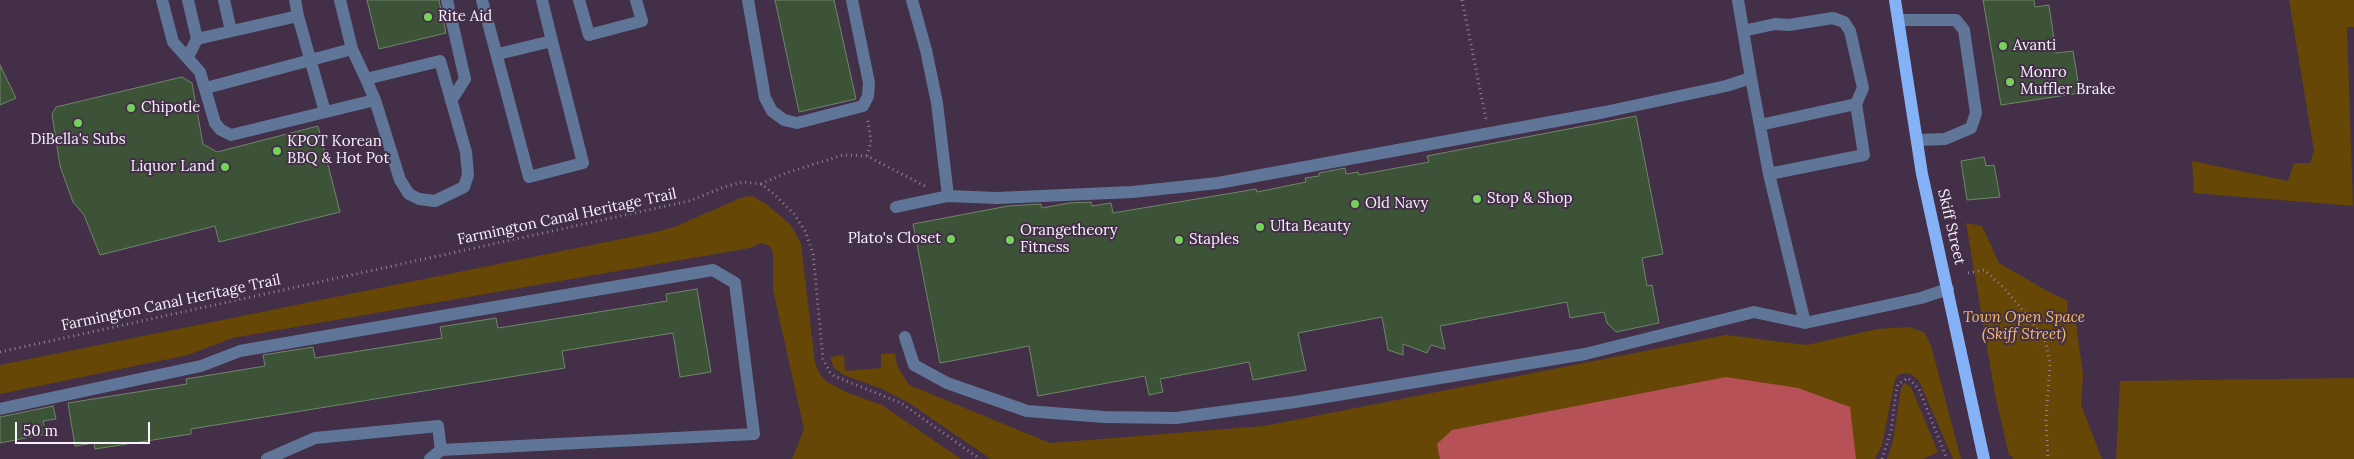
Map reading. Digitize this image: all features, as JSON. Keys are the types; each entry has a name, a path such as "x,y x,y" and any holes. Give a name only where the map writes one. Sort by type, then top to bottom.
{"main road":[{"name":"Skiff Street","path":"1896,0 1916,140 1984,459"}],"lane":[{"path":"162,0 173,42 200,72 215,123 221,130 231,135 375,100"},
{"path":"188,0 197,39 188,57"},
{"path":"224,0 232,31"},
{"path":"295,0 325,112"},
{"path":"340,0 352,49 375,100 400,180 409,194 419,199 435,201 464,187 468,175 466,152 440,61 366,79"},
{"path":"446,0 465,79 451,101"},
{"path":"482,0 498,54 529,177 583,163 542,0"},
{"path":"579,0 589,35 642,21 636,0"},
{"path":"748,0 765,98 772,111 784,120 797,123 862,106 868,96 869,83 852,0"},
{"path":"912,0 926,50 937,103 948,196"},
{"path":"1738,0 1769,174 1805,323"},
{"path":"197,39 298,16"},
{"path":"1743,31 1775,24 1789,25 1833,18 1844,22 1850,31 1863,88 1856,104 1864,155 1769,174"},
{"path":"1898,20 1956,20 1964,30 1976,113 1971,128 1945,139 1916,140"},
{"path":"498,54 552,41"},
{"path":"206,88 352,49"},
{"path":"896,207 948,196 997,198 1132,192 1218,183 1658,102 1751,78"},
{"path":"1760,125 1856,104"},
{"path":"0,409 202,366 240,351 454,314 713,270 735,283 754,434 441,450 430,459"},
{"path":"905,337 914,365 948,383 1027,411 1104,417 1176,418 1295,402 1585,354 1754,312 1805,323 1921,298 1948,289"},
{"path":"267,459 315,438 438,426 441,450"}],"path":[{"path":"1462,0 1486,119"},
{"path":"862,106 869,121 871,142 866,156"},
{"path":"948,196 866,156 843,155 786,173 761,184 794,214 810,240 823,359 830,372 834,376 901,403 980,459"},
{"name":"Farmington Canal Heritage Trail","path":"0,352 689,201 724,187 743,182 761,184"},
{"path":"1968,273 1984,270 2004,288 2031,320 2046,344 2050,365 2046,420 2048,459"},
{"path":"1882,459 1891,431 1898,384 1908,378 1919,389 1947,459"}],"green space":[{"path":"2289,0 2354,0 2354,27 2347,27 2353,206 2194,193 2192,161 2288,181 2294,163 2310,163 2314,151"},
{"path":"752,196 766,204 791,225 801,244 815,363 820,374 827,382 848,393 882,405 961,459 792,459 804,429 773,290 773,254 770,246 761,243 750,248 232,338 188,355 0,394 0,365 656,232 674,227 743,197"},
{"name":"Town Open Space (Skiff Street)","path":"1966,223 1982,226 1999,263 2068,301 2067,313 2076,324 2083,375 2081,405 2102,459 2013,459 2009,455 1995,394"},
{"path":"1910,327 1925,333 1931,345 1961,459 1953,459 1919,381 1911,374 1904,373 1898,375 1895,380 1882,445 1875,459 991,459 909,403 882,389 844,375 834,368 830,357 844,355 845,371 881,368 881,354 895,353 897,366 909,385 1050,443 1264,426 1726,335 1807,345 1877,329"},
{"path":"2354,378 2354,459 2116,459 2120,381"},
{"path":"1904,383 1911,387 1938,452 1923,459 1887,459 1893,441 1901,388"}],"shaded area":[{"path":"1726,377 1798,388 1850,407 1856,459 1440,459 1437,444 1452,430"}],"building":[{"path":"367,0 439,0 446,33 379,49"},
{"path":"775,0 834,0 856,99 799,112"},
{"path":"1983,0 2034,0 2035,7 2049,5 2056,53 2073,51 2080,93 2001,105"},
{"path":"0,65 16,98 0,105"},
{"path":"182,77 192,83 203,144 217,152 318,126 340,212 219,242 215,226 100,255 84,215 73,202 60,166 52,114 56,107"},
{"path":"1636,116 1663,254 1642,258 1647,286 1652,285 1659,323 1616,332 1607,323 1604,312 1570,318 1567,302 1440,326 1445,349 1431,345 1427,353 1403,344 1403,355 1388,350 1382,317 1298,333 1306,370 1253,380 1249,362 1160,379 1163,392 1149,395 1145,376 1038,396 1029,346 940,363 913,224 1008,206 1041,204 1042,208 1069,203 1091,202 1092,206 1111,203 1113,213 1256,189 1257,192 1306,182 1305,178 1319,176 1319,173 1345,168 1346,174 1358,172 1359,175 1429,162 1427,156"},
{"path":"1984,157 1986,166 1994,165 2000,197 1967,200 1961,161"},
{"path":"697,289 711,372 680,377 673,333 562,351 565,368 191,429 191,434 95,449 94,443 75,446 68,403 187,384 186,379 265,366 263,355 313,347 315,358 442,338 440,327 496,318 498,328 667,301 666,294"},
{"path":"53,406 56,419 43,421 46,434 0,443 0,417"}],"place":[{"name":"Rite Aid","path":"428,17"},
{"name":"Avanti","path":"2003,46"},
{"name":"Monro Muffler Brake","path":"2010,82"},
{"name":"Chipotle","path":"131,108"},
{"name":"DiBella's Subs","path":"78,123"},
{"name":"KPOT Korean BBQ & Hot Pot","path":"277,151"},
{"name":"Liquor Land","path":"225,167"},
{"name":"Stop & Shop","path":"1477,199"},
{"name":"Old Navy","path":"1355,204"},
{"name":"Ulta Beauty","path":"1260,227"},
{"name":"Plato's Closet","path":"951,239"},
{"name":"Orangetheory Fitness","path":"1010,240"},
{"name":"Staples","path":"1179,240"}]}
